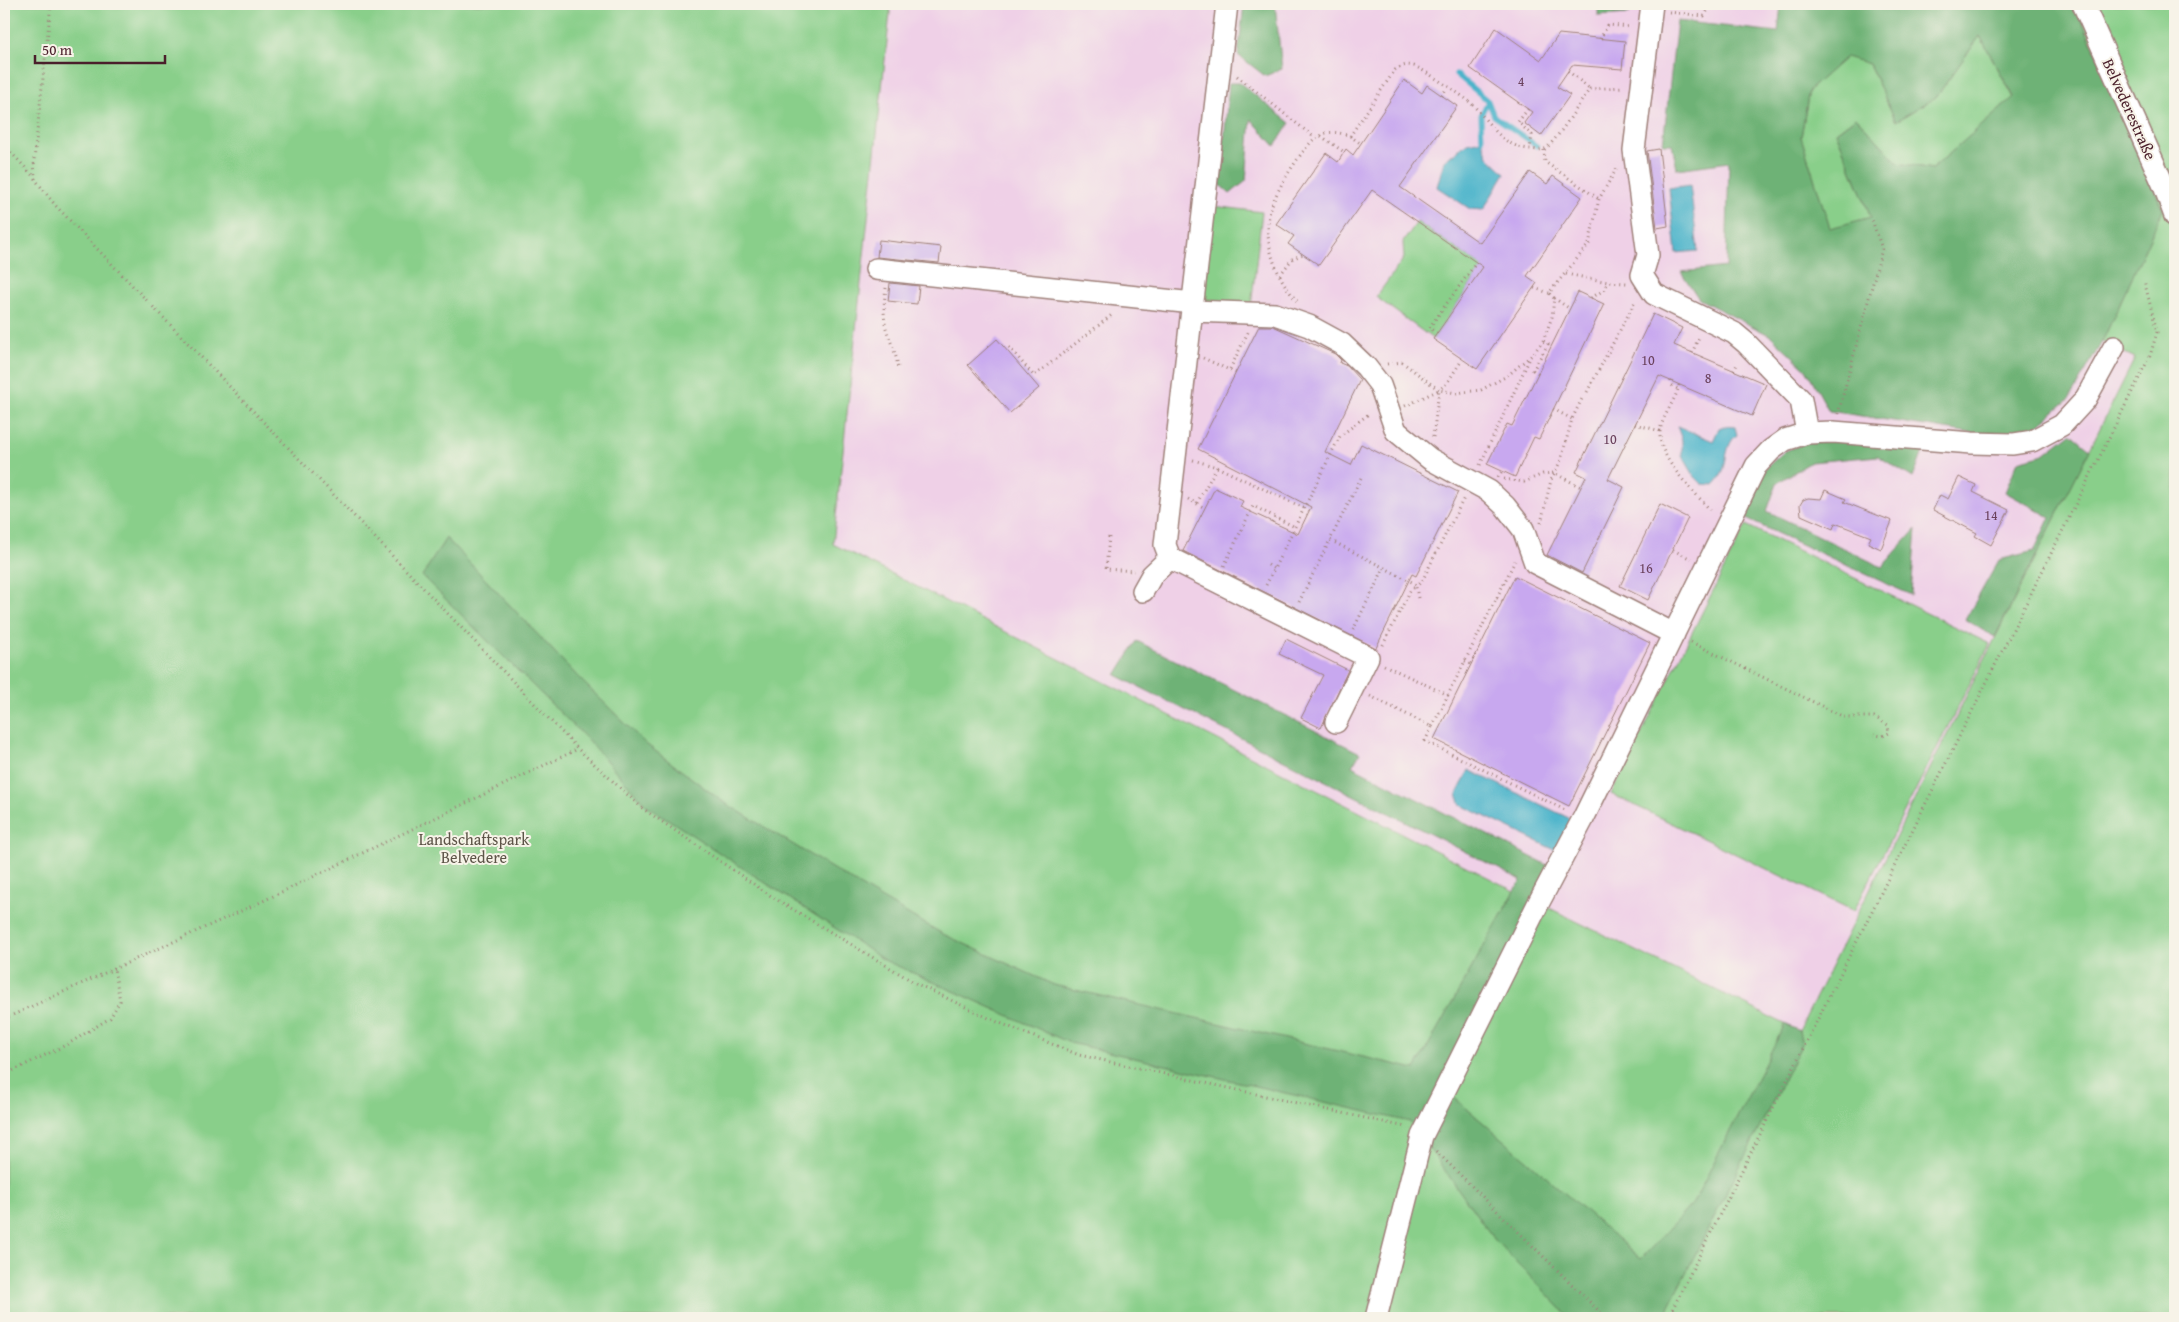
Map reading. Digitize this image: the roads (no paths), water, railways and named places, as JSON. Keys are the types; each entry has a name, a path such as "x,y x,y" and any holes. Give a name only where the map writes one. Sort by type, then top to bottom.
{"street":[{"path":"1227,4 1165,545 1170,558 1371,659 1353,687 1336,722"},
{"name":"Belvederestraße","path":"2083,4 2164,186 2175,216"},
{"path":"1651,14 1634,150 1648,255 1639,280 1654,294 1734,333 1746,343 1801,400 1807,432"},
{"path":"882,270 1132,297 1192,307 1275,314 1309,326 1342,344 1366,368 1380,385 1396,431 1430,459 1481,487 1505,506 1523,529 1535,563 1674,634"},
{"path":"1376,1318 1422,1136 1535,910 1583,819 1756,466 1785,440 1807,432 1833,432 1972,443 2013,444 2032,441 2062,425 2085,400 2114,348"},
{"path":"1148,583 1170,558"}],"water":[{"path":"1482,140 1488,157 1505,173 1483,210 1470,209 1437,187 1444,161 1467,143"},
{"path":"1690,185 1698,251 1676,253 1669,188"},
{"path":"1677,426 1713,441 1719,428 1724,426 1735,427 1737,435 1729,446 1723,472 1714,485 1702,484 1695,477 1682,455 1682,440"},
{"path":"1469,770 1573,820 1557,851 1461,805 1457,794"}],"waterway":[{"path":"1456,74 1488,101 1481,115 1482,140"},
{"path":"1488,101 1494,116 1537,146"}],"park label":[{"name":"Landschaftspark Belvedere","path":"474,848"}]}
